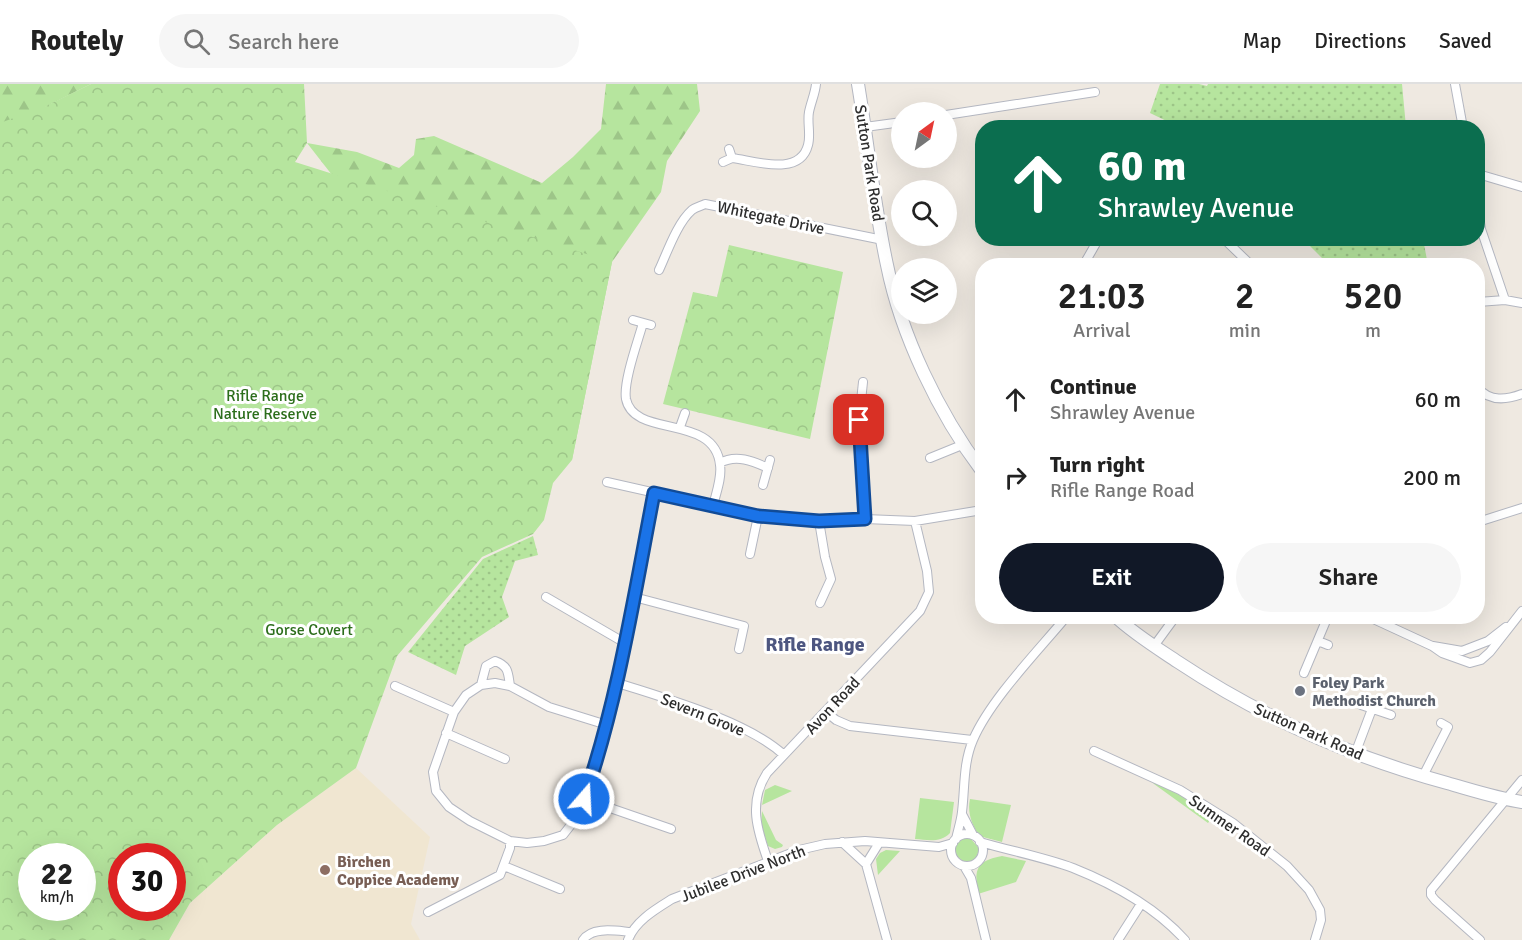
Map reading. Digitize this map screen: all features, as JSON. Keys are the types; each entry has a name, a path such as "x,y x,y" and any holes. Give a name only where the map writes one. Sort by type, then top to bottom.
{"main road":[{"name":"Sutton Park Road","path":"858,84 887,266 900,313 915,351 962,445 975,462"},
{"name":"Sutton Park Road","path":"1125,624 1210,684 1278,721 1355,754 1505,800 1522,802"}],"street":[{"path":"729,149 728,160 783,165 796,163 808,145 809,113 816,84"},
{"path":"1455,84 1462,120"},
{"path":"957,113 1095,92"},
{"path":"865,127 891,123"},
{"path":"1485,176 1522,187"},
{"name":"Whitegate Drive","path":"659,270 672,240 686,219 693,209 705,204 883,240"},
{"path":"1485,243 1505,300"},
{"path":"1231,246 1244,258"},
{"path":"1485,301 1505,300 1522,303"},
{"path":"633,320 647,324 626,386 628,404 631,410 641,418 680,427 714,448 720,463 720,477 713,506"},
{"path":"862,382 859,420 865,519"},
{"path":"1485,395 1498,399 1522,394"},
{"path":"680,427 685,413"},
{"path":"930,458 962,445"},
{"path":"720,463 726,460 748,460 769,464 763,485"},
{"path":"607,482 758,516 819,521 865,519 915,521 975,511"},
{"path":"607,725 549,707 510,686 495,683 481,685 466,695 454,712 433,772 436,791 449,807 470,821 510,841 527,843 563,835 574,820 584,799 607,725 618,683 654,493"},
{"path":"1485,520 1522,508"},
{"path":"750,554 758,516"},
{"path":"819,521 831,579 820,603"},
{"name":"Avon Road","path":"768,861 758,828 756,798 758,786 784,755 920,611 928,592 927,571 915,521"},
{"path":"546,597 625,643"},
{"path":"634,597 744,626 739,649"},
{"path":"1384,624 1442,653 1470,663 1481,660 1490,652 1522,611"},
{"path":"1432,646 1462,651 1476,647 1488,641 1514,621"},
{"path":"1006,850 982,857 973,865 964,866 956,862 952,855 962,814 966,762 972,740 986,715 1060,624"},
{"path":"1154,646 1170,624"},
{"path":"1304,673 1325,624"},
{"path":"1318,641 1328,645"},
{"path":"481,685 486,666 495,661 503,664 508,673 510,686"},
{"name":"Severn Grove","path":"618,683 742,728 772,744 784,755"},
{"path":"395,686 454,712"},
{"path":"1361,705 1391,715"},
{"path":"1355,754 1372,709"},
{"path":"826,712 849,726 972,740"},
{"path":"1423,776 1448,726"},
{"path":"446,733 505,759"},
{"name":"Summer Road","path":"1094,751 1180,790 1233,823 1287,866 1309,890 1320,910 1321,920 1315,940"},
{"path":"1480,940 1435,900 1431,895 1431,890 1522,780"},
{"path":"584,799 671,829"},
{"path":"962,814 973,836 980,842 1073,868 1141,904 1185,940"},
{"path":"954,841 964,835 973,836"},
{"path":"428,912 500,875 510,841"},
{"name":"Jubilee Drive North","path":"583,940 590,933 600,932 630,936 654,911 672,899 799,850 842,842 939,847 954,841"},
{"path":"842,842 866,864 887,940"},
{"path":"970,878 982,857 980,842"},
{"path":"866,864 879,843"},
{"name":"Jubilee Drive North","path":"939,847 952,855"},
{"path":"504,866 560,889"},
{"path":"964,866 970,878 986,940"},
{"path":"1118,940 1141,904"}],"shaded area":[{"name":"Birchen Coppice Academy","path":"356,768 430,837 411,924 420,940 169,940 180,921 186,921 186,910 190,903 277,825"}],"green space":[{"path":"0,84 91,84 25,117 0,126"},
{"name":"Rifle Range Nature Reserve","path":"91,84 304,84 307,143 295,162 612,262 572,460 553,483 544,520 533,534 482,557 397,656 356,768 277,825 190,903 186,910 186,843 108,843 108,921 180,921 169,940 0,940 0,123 46,106"},
{"path":"606,84 697,84 700,111 667,161 661,192 612,262 572,460 350,198 307,143 357,152 399,168 414,155 416,139 434,136 542,183 601,129"},
{"path":"1160,84 1207,86 1208,84 1402,84 1405,120 1164,120 1150,113"},
{"path":"729,245 843,272 810,439 663,404 693,292 717,297"},
{"path":"1310,246 1424,246 1427,258 1322,258"},
{"path":"533,536 538,555 515,561 502,597 509,617 465,646 456,675 408,652 483,559"},
{"path":"1147,775 1215,813 1208,823 1154,784"},
{"path":"775,785 792,791 762,805 765,790"},
{"path":"920,798 954,802 950,833 934,840 915,839"},
{"path":"970,799 1011,805 1002,842 979,836 971,818"},
{"path":"762,811 776,840 783,845 782,847 775,849 768,846 761,825"},
{"path":"963,836 970,838 979,848 977,857 967,865 956,855 954,847"},
{"path":"886,850 900,851 878,875 876,859"},
{"path":"1002,856 1026,861 1016,882 978,894 976,878 979,868 987,861"}],"place":[{"name":"Foley Park Methodist Church","path":"1300,691"},
{"name":"Birchen Coppice Academy","path":"325,870"}],"district":[{"name":"Rifle Range","path":"815,644"}],"route":[{"path":"584,799 602,748 618,683 654,493 758,516 819,521 865,519 859,420"}],"park label":[{"name":"Gorse Covert","path":"309,629"}]}
